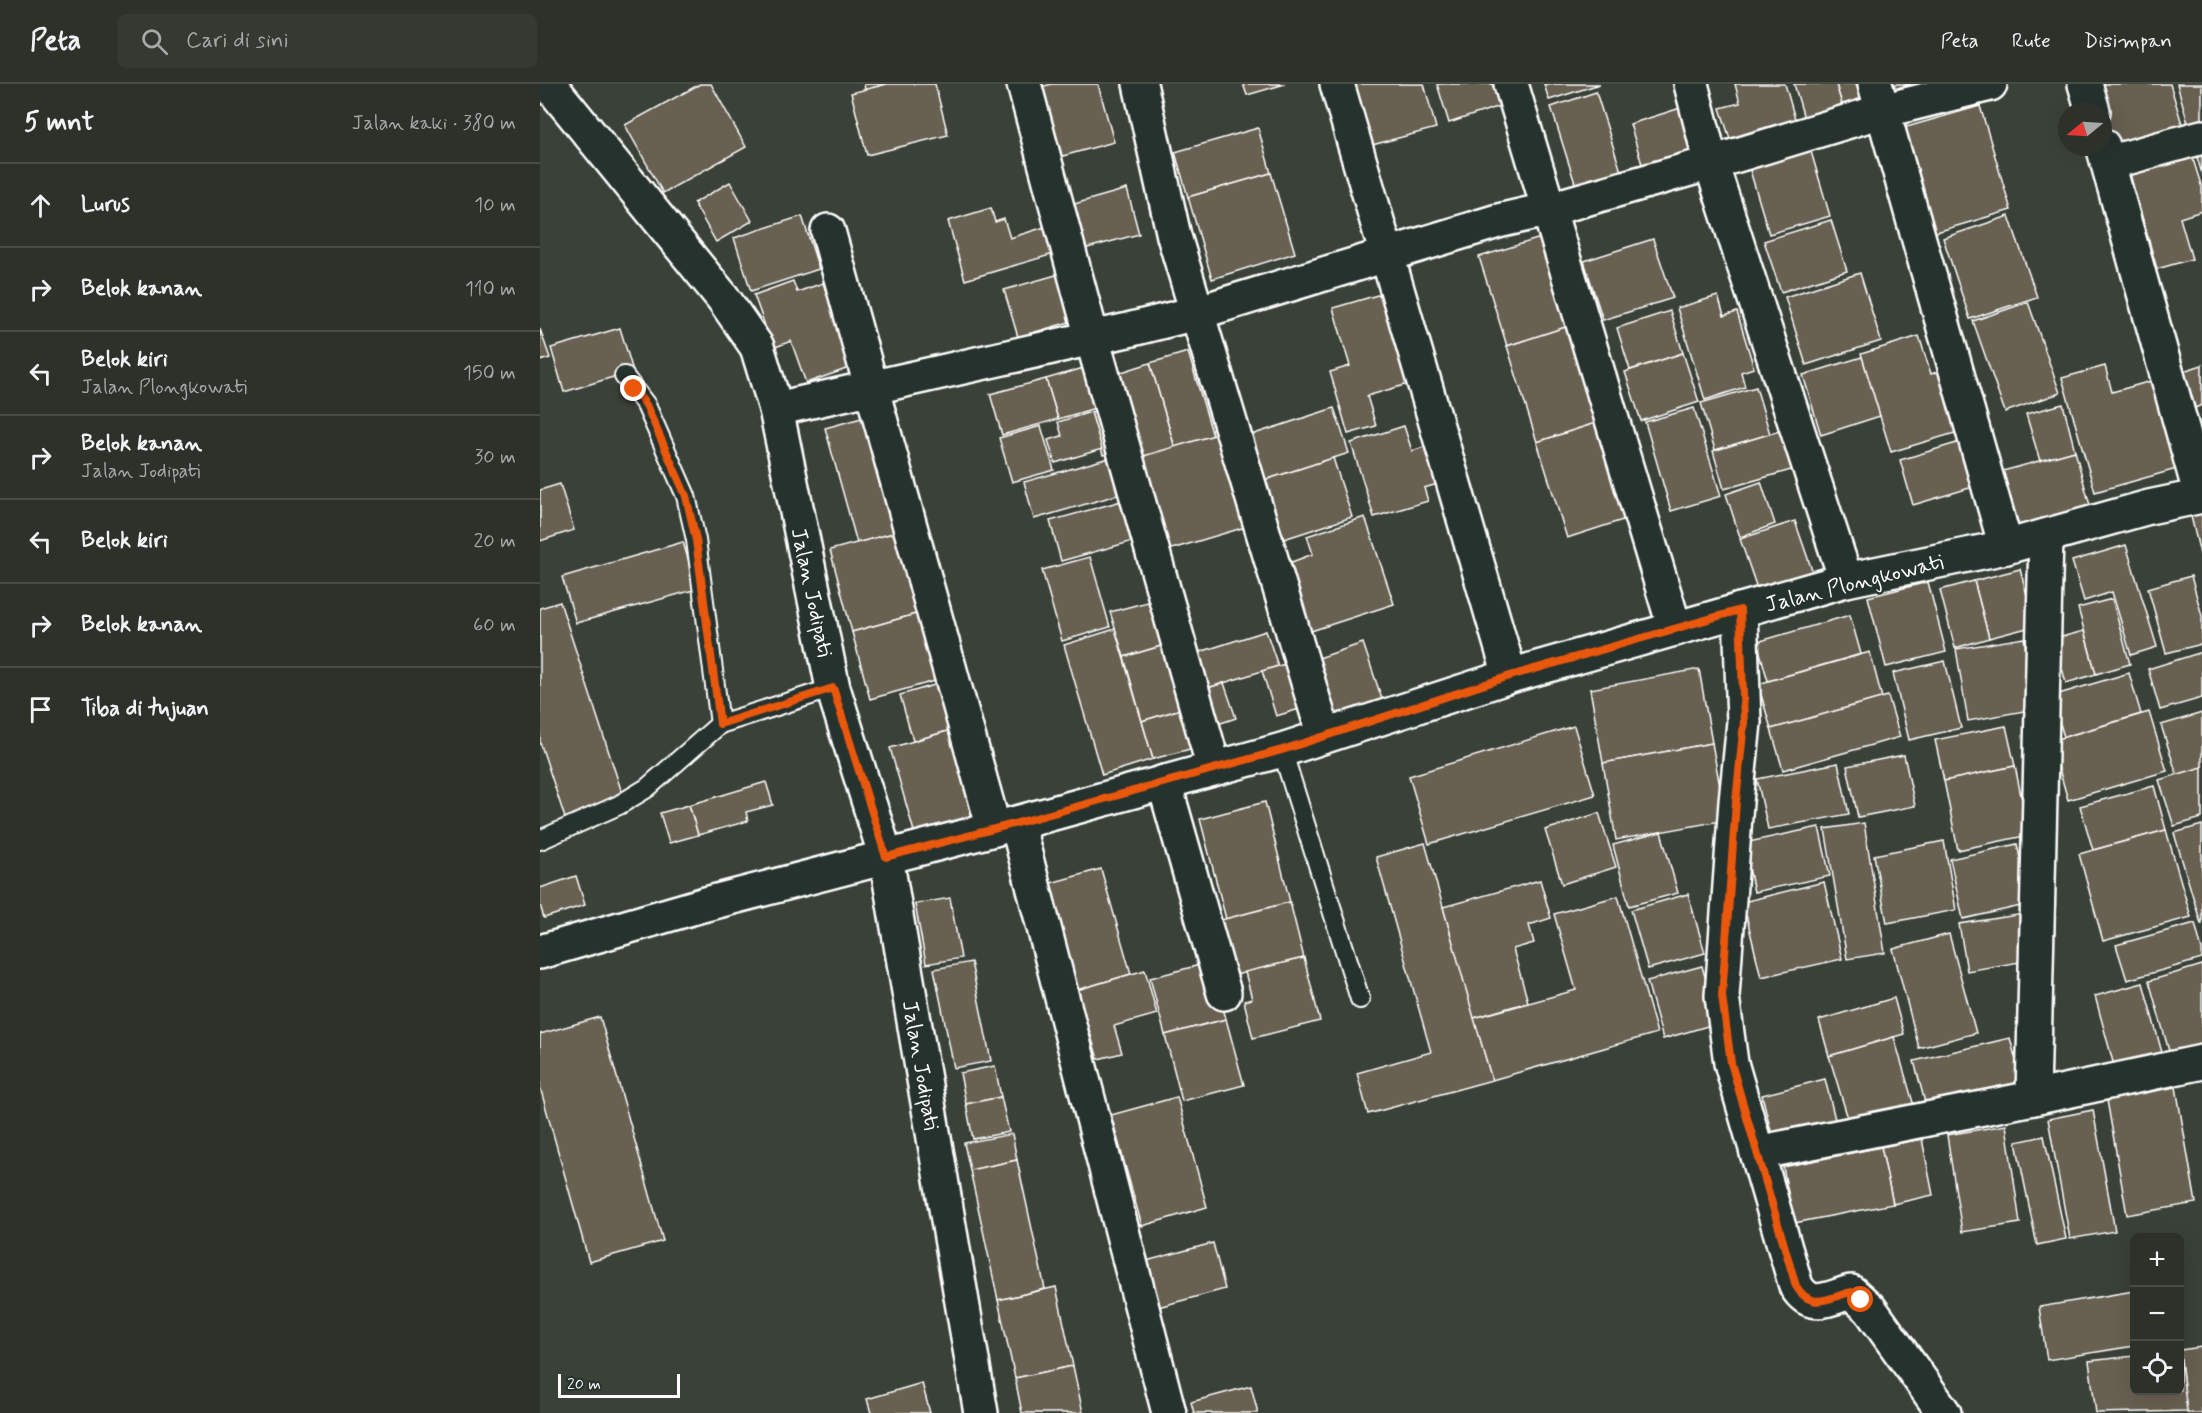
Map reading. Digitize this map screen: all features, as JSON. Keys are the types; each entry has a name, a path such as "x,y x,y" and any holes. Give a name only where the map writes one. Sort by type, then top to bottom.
{"street":[{"name":"Jalan Jodipati","path":"549,84 723,298 757,347 776,409 833,688 886,857 981,1413"},
{"path":"1024,84 1092,339 1214,768"},
{"path":"1140,84 1174,236 1324,735"},
{"path":"1337,84 1510,676"},
{"path":"1510,84 1550,209 1675,629"},
{"path":"1691,84 1711,163 1845,580"},
{"path":"776,409 1092,339 1196,313 1498,221 1550,209 1711,163 1879,98 1990,84"},
{"path":"2085,84 2090,102"},
{"path":"1879,98 2006,547"},
{"path":"2112,153 2202,137"},
{"path":"2106,156 2202,496"},
{"path":"828,231 871,387 1006,826 1168,1413"},
{"name":"Jalan Plongkowati","path":"540,952 702,905 1006,826 1282,750 1510,676 1845,580 2006,547 2149,507 2202,496"},
{"path":"2033,1098 2046,536"},
{"path":"1740,610 1744,722 1734,824 1722,996 1731,1063 1796,1286 1802,1297 1813,1302 1851,1292 1861,1300 1870,1309 1944,1413"},
{"path":"1164,782 1224,993"},
{"path":"1757,1153 2202,1062"}],"lane":[{"path":"624,376 646,405 686,496 696,540 720,724"},
{"path":"540,840 619,806 647,788 720,724 833,688"},
{"path":"1282,750 1360,999"}],"building":[{"path":"700,84 711,84 746,147 663,193 625,125"},
{"path":"864,84 887,84 865,90"},
{"path":"887,84 935,84 948,135 867,155 851,93"},
{"path":"1052,84 1098,84 1114,142 1052,159 1033,89"},
{"path":"1243,84 1285,84 1247,95"},
{"path":"1355,84 1424,84 1436,128 1372,145"},
{"path":"1437,84 1507,84 1512,102 1449,123"},
{"path":"1544,84 1600,84 1549,100"},
{"path":"1735,84 1785,84 1797,126 1732,145 1720,108 1740,103"},
{"path":"1794,84 1836,84 1845,114 1806,125"},
{"path":"1836,84 1868,84 1874,105 1845,114"},
{"path":"1892,84 1911,84 1894,89"},
{"path":"2097,84 2170,84 2185,134 2117,153 2112,136 2112,102 2102,102"},
{"path":"2177,84 2202,84 2202,131 2191,134"},
{"path":"1596,92 1624,181 1579,196 1551,107"},
{"path":"1687,106 1701,154 1644,171 1630,124"},
{"path":"1980,106 2011,210 1933,233 1903,128"},
{"path":"1258,128 1271,173 1188,197 1175,152"},
{"path":"2202,145 2202,174 2194,147"},
{"path":"2189,146 2202,188 2202,211 2180,218 2192,259 2157,269 2127,164"},
{"path":"1810,148 1830,216 1769,234 1749,167"},
{"path":"1271,173 1295,253 1212,279 1188,197"},
{"path":"730,182 752,221 716,242 694,203"},
{"path":"1127,189 1139,234 1080,250 1067,206"},
{"path":"991,208 995,222 1004,219 1010,238 1048,226 1057,253 965,280 948,221"},
{"path":"802,216 819,269 751,291 734,238"},
{"path":"2009,216 2037,297 1970,319 1943,238"},
{"path":"1831,220 1847,271 1781,292 1764,241"},
{"path":"1547,236 1575,324 1507,346 1479,257"},
{"path":"1653,239 1673,298 1603,320 1584,261"},
{"path":"1070,271 1083,318 1018,337 1004,290"},
{"path":"1860,273 1881,341 1806,365 1785,297"},
{"path":"793,281 797,292 823,283 852,367 806,383 791,341 773,348 754,295"},
{"path":"1381,294 1408,384 1367,396 1376,426 1348,434 1330,372 1350,366 1333,308"},
{"path":"1718,296 1724,316 1737,312 1754,368 1741,372 1745,387 1705,400 1677,308"},
{"path":"2028,302 2060,393 2005,412 1973,321"},
{"path":"1670,311 1683,353 1630,370 1617,328"},
{"path":"1575,324 1605,420 1537,442 1507,346"},
{"path":"620,328 633,371 564,392 551,348"},
{"path":"540,329 550,358 540,361"},
{"path":"1919,336 1931,374 1939,371 1958,432 1891,452 1861,354"},
{"path":"1188,352 1213,436 1175,448 1150,363"},
{"path":"1683,353 1699,402 1641,421 1625,372"},
{"path":"1862,357 1880,416 1821,435 1803,375"},
{"path":"1150,363 1175,448 1137,458 1112,375"},
{"path":"1097,364 1109,404 1058,419 1046,379"},
{"path":"2202,365 2202,405 2195,408 2183,371"},
{"path":"2105,366 2112,392 2155,380 2180,468 2095,492 2062,378"},
{"path":"1046,379 1058,419 1002,435 990,394"},
{"path":"1756,387 1770,434 1715,450 1701,403"},
{"path":"2063,404 2075,451 2040,461 2026,414"},
{"path":"1110,406 1123,449 1103,455 1091,412"},
{"path":"1334,408 1349,453 1265,480 1251,435"},
{"path":"1694,408 1721,496 1671,511 1645,422"},
{"path":"1091,412 1102,449 1055,463 1048,440 1062,436 1058,422"},
{"path":"869,416 901,531 857,543 825,428"},
{"path":"1605,420 1635,516 1567,538 1537,442"},
{"path":"1041,426 1054,470 1012,482 999,438"},
{"path":"1404,426 1412,451 1430,445 1441,483 1424,488 1428,501 1374,517 1351,443"},
{"path":"1786,429 1798,468 1724,489 1713,451"},
{"path":"1221,433 1249,526 1165,551 1137,458"},
{"path":"1970,439 1983,484 1913,505 1900,460"},
{"path":"2075,451 2091,509 2020,529 2003,471"},
{"path":"1120,455 1131,491 1034,519 1024,482"},
{"path":"1333,458 1352,517 1284,539 1265,480"},
{"path":"1761,482 1775,524 1740,537 1726,494"},
{"path":"560,484 574,530 540,541 540,490"},
{"path":"1125,500 1137,540 1061,561 1050,521"},
{"path":"2202,509 2202,562 2190,512"},
{"path":"1365,517 1394,604 1311,631 1289,563 1313,554 1307,536"},
{"path":"1795,521 1815,579 1760,597 1740,539"},
{"path":"901,531 923,612 852,632 830,550"},
{"path":"683,542 697,589 576,623 562,577"},
{"path":"2126,545 2157,647 2131,655 2112,592 2084,601 2072,561"},
{"path":"1090,557 1110,627 1062,641 1042,570"},
{"path":"2020,569 2035,626 1989,638 1974,581"},
{"path":"2191,576 2202,616 2202,644 2166,653 2148,588"},
{"path":"1974,581 1989,638 1955,648 1940,590"},
{"path":"1928,582 1946,652 1886,667 1868,597"},
{"path":"1162,598 1175,642 1124,657 1110,612"},
{"path":"2112,599 2130,664 2096,674 2078,608"},
{"path":"560,602 625,802 566,821 540,742 540,608"},
{"path":"923,612 942,679 870,699 852,632"},
{"path":"1850,615 1861,654 1768,681 1757,642"},
{"path":"1115,629 1153,759 1102,775 1064,645"},
{"path":"1266,631 1278,666 1198,691 1187,656"},
{"path":"2084,631 2096,674 2066,683 2054,639"},
{"path":"2024,638 2036,709 1968,721 1956,649"},
{"path":"1175,642 1194,705 1142,721 1124,657"},
{"path":"1363,643 1383,702 1333,719 1313,660"},
{"path":"1870,652 1882,698 1771,729 1758,684"},
{"path":"2202,652 2202,698 2160,710 2148,669"},
{"path":"1945,661 1961,728 1909,740 1893,673"},
{"path":"1288,663 1303,708 1276,716 1262,671"},
{"path":"1699,669 1712,743 1603,763 1590,689"},
{"path":"2129,673 2141,714 2064,737 2052,696"},
{"path":"945,682 958,728 913,741 900,695"},
{"path":"1224,683 1236,718 1209,727 1198,691"},
{"path":"1888,696 1900,737 1783,770 1771,729"},
{"path":"1194,705 1205,745 1153,759 1142,721"},
{"path":"2149,712 2167,771 2068,800 2051,741"},
{"path":"2202,713 2202,767 2177,775 2161,725"},
{"path":"1574,726 1595,795 1429,844 1409,776"},
{"path":"2006,726 2015,766 1944,781 1935,740"},
{"path":"958,728 984,816 915,835 890,748"},
{"path":"1712,743 1726,820 1616,840 1603,763"},
{"path":"1904,755 1915,806 1858,817 1847,766"},
{"path":"1838,763 1849,814 1768,829 1757,779"},
{"path":"2015,766 2029,835 1958,850 1944,781"},
{"path":"2202,767 2202,818 2174,826 2159,780"},
{"path":"766,782 773,805 746,812 748,821 698,835 689,805"},
{"path":"2154,786 2166,830 2093,850 2080,806"},
{"path":"1265,802 1290,902 1226,919 1200,819"},
{"path":"689,805 698,835 669,843 660,813"},
{"path":"1599,813 1616,867 1562,884 1545,830"},
{"path":"1864,823 1885,953 1847,959 1825,829"},
{"path":"2202,825 2202,924 2201,924 2174,833"},
{"path":"1819,827 1830,876 1754,892 1744,843"},
{"path":"2166,830 2191,917 2103,941 2079,854"},
{"path":"1661,832 1678,893 1629,906 1613,845"},
{"path":"1944,841 1956,910 1887,923 1874,855"},
{"path":"1425,843 1492,1080 1368,1114 1357,1073 1431,1052 1376,857"},
{"path":"2017,844 2030,904 1963,919 1950,859"},
{"path":"1101,869 1131,974 1077,990 1047,884"},
{"path":"576,876 585,905 544,918 540,905 540,888"},
{"path":"1540,880 1551,918 1529,925 1534,943 1513,949 1528,1002 1474,1018 1443,907"},
{"path":"1824,882 1842,959 1761,977 1743,902"},
{"path":"1688,894 1705,953 1648,969 1631,910"},
{"path":"1618,896 1657,1033 1492,1080 1474,1018 1576,990 1554,914"},
{"path":"950,898 961,958 926,964 915,904"},
{"path":"1290,902 1304,958 1231,976 1217,921"},
{"path":"2024,914 2032,960 1967,971 1959,924"},
{"path":"2195,923 2202,959 2127,980 2116,945"},
{"path":"1949,934 1976,1033 1919,1048 1893,949"},
{"path":"1304,958 1320,1021 1253,1038 1244,1001 1252,999 1245,972"},
{"path":"971,962 991,1061 954,1068 934,969"},
{"path":"1211,962 1226,1019 1165,1035 1150,978"},
{"path":"2202,965 2202,1049 2171,1058 2149,981"},
{"path":"1702,966 1718,1023 1663,1039 1647,981"},
{"path":"1145,970 1157,1014 1114,1026 1122,1053 1098,1059 1077,990"},
{"path":"2143,983 2164,1060 2116,1073 2095,996"},
{"path":"1894,998 1904,1034 1829,1056 1819,1020"},
{"path":"600,1017 663,1241 589,1262 540,1087 540,1034"},
{"path":"1226,1019 1244,1085 1182,1101 1165,1035"},
{"path":"1894,1037 1914,1106 1850,1125 1829,1056"},
{"path":"2010,1038 2023,1087 1927,1110 1914,1061"},
{"path":"995,1066 1001,1097 966,1104 960,1073"},
{"path":"1825,1079 1837,1127 1774,1143 1762,1095"},
{"path":"2176,1087 2196,1203 2127,1215 2107,1100"},
{"path":"1001,1097 1009,1132 973,1139 966,1104"},
{"path":"1177,1097 1207,1207 1142,1226 1111,1115"},
{"path":"2093,1110 2115,1231 2070,1239 2048,1119"},
{"path":"2006,1125 2020,1223 1962,1232 1947,1135"},
{"path":"1012,1134 1017,1160 970,1170 964,1143"},
{"path":"2044,1136 2066,1239 2037,1245 2016,1142"},
{"path":"1922,1139 1933,1195 1893,1204 1881,1147"},
{"path":"1881,1147 1893,1204 1794,1223 1783,1167"},
{"path":"1017,1160 1045,1289 998,1300 970,1170"},
{"path":"1213,1243 1225,1289 1158,1307 1146,1261"},
{"path":"1056,1287 1073,1366 1015,1378 998,1300"},
{"path":"2130,1292 2130,1347 2047,1360 2039,1307"},
{"path":"2202,1347 2202,1413 2187,1413 2184,1349"},
{"path":"2130,1356 2130,1395 2184,1395 2184,1387 2187,1411 2096,1413 2089,1361"},
{"path":"1073,1366 1083,1413 1022,1413 1015,1378"},
{"path":"922,1383 930,1413 871,1413 867,1399"},
{"path":"1251,1386 1258,1413 1194,1413 1191,1402"}],"route":[{"path":"634,389 646,405 686,496 696,540 720,724 833,688 886,857 1282,750 1510,676 1740,610 1744,722 1722,996 1731,1063 1796,1286 1802,1297 1813,1302 1851,1292 1861,1300"}]}
